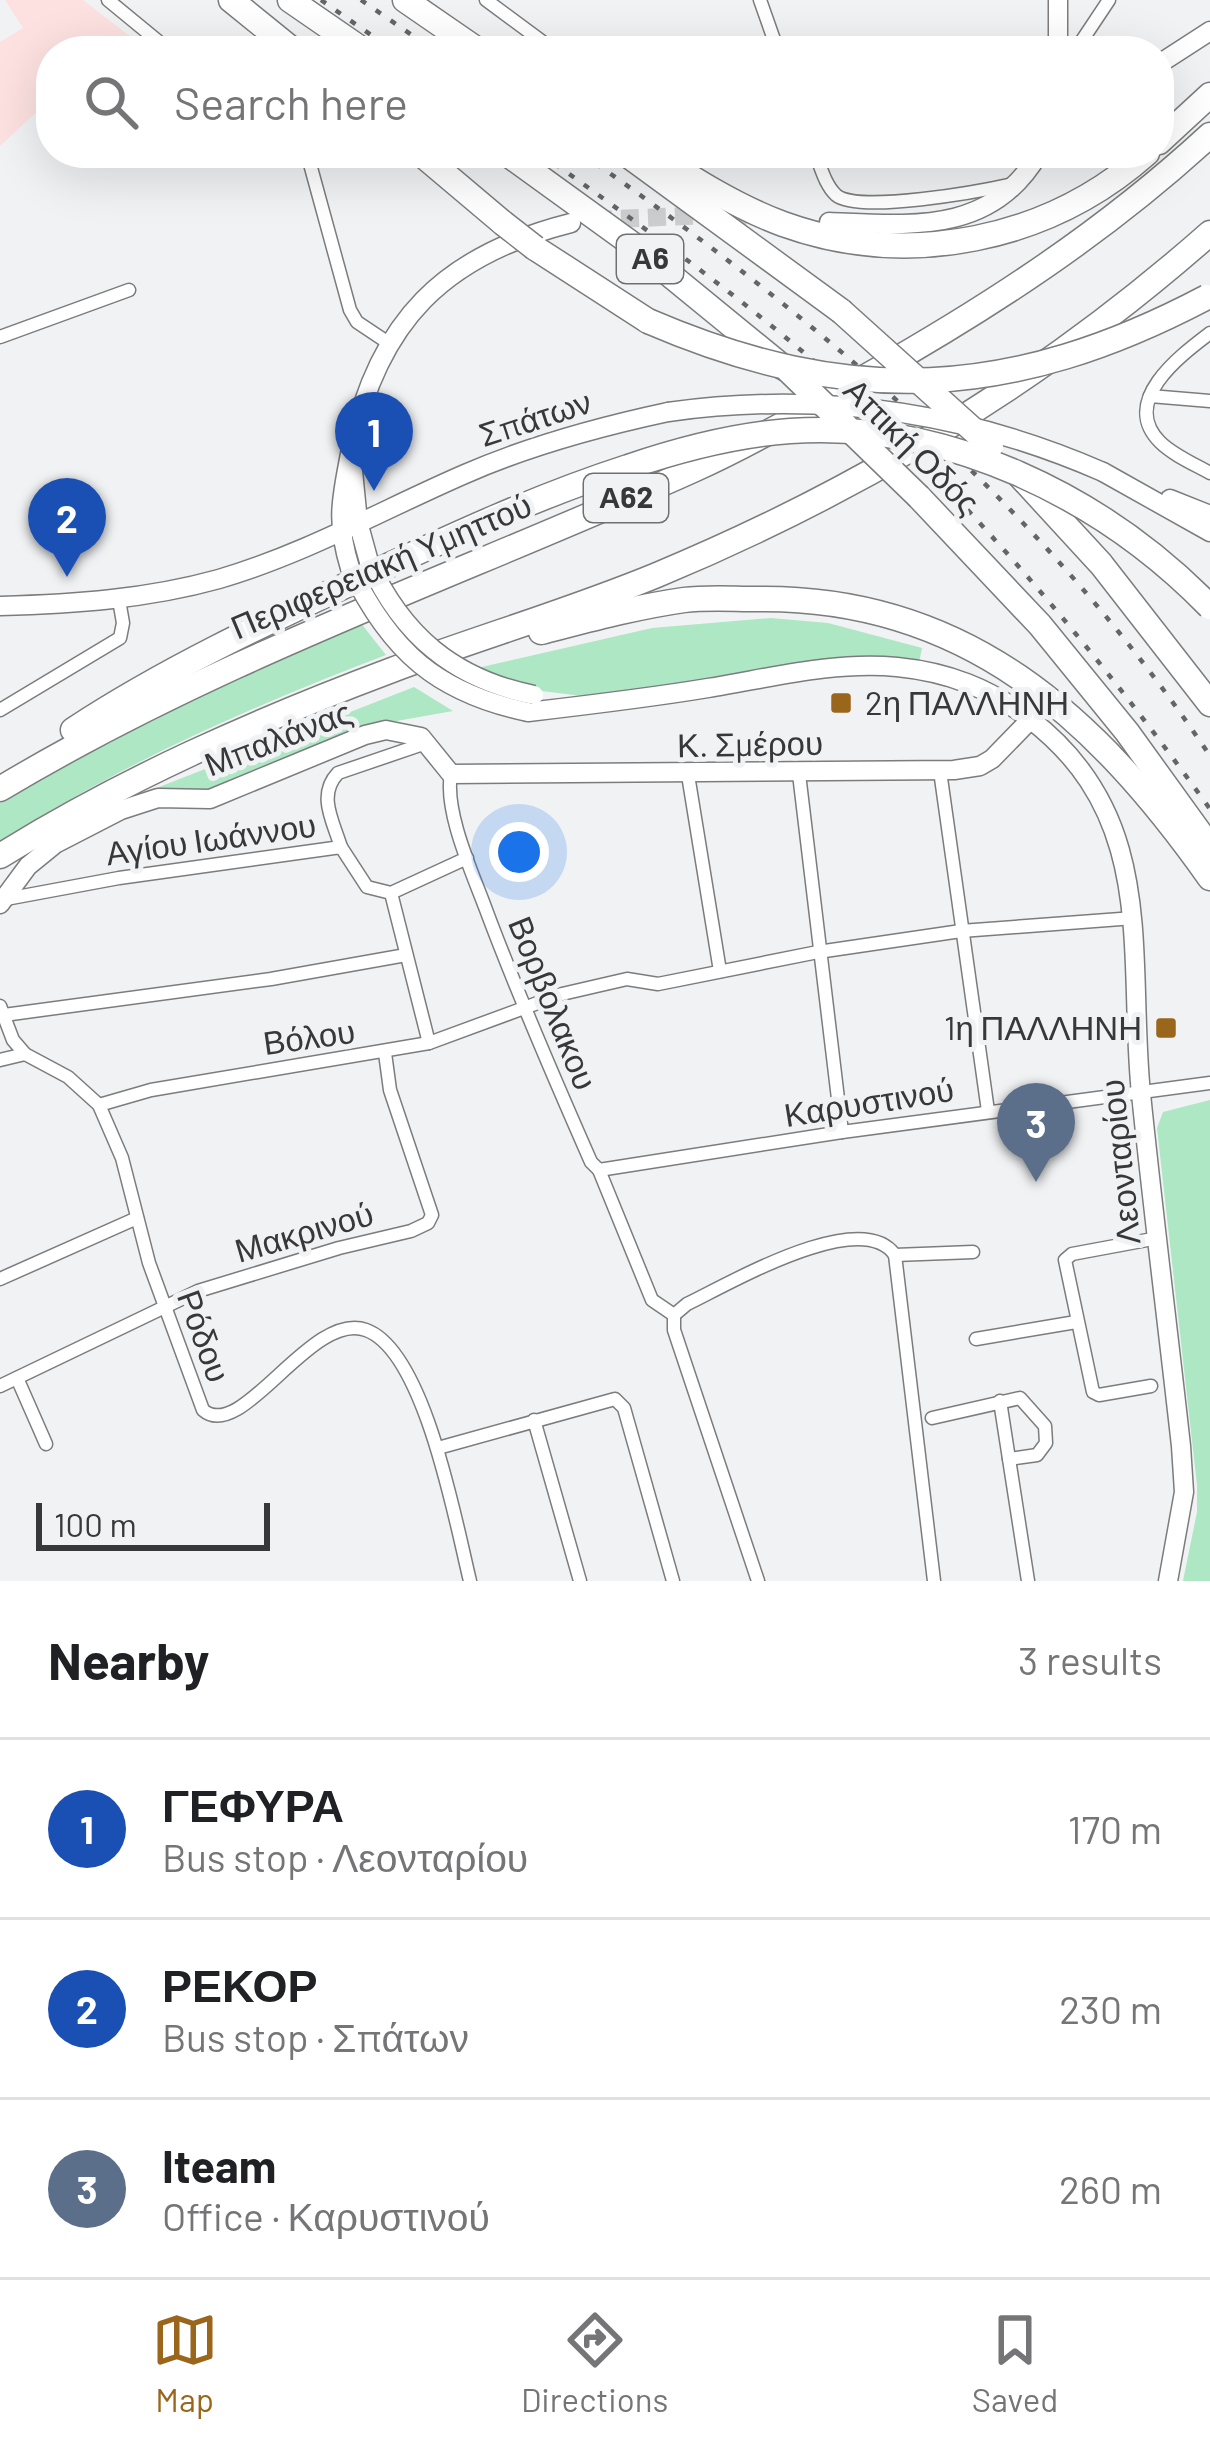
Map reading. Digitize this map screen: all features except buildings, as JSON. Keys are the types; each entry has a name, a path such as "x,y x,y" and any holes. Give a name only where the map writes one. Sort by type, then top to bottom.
{"highway":[{"path":"231,0 275,36"},
{"path":"290,0 342,36"},
{"path":"405,0 457,36"},
{"path":"441,25 464,36"},
{"path":"1174,128 1210,95"},
{"name":"Περιφερειακή Υμηττού","path":"1174,166 1210,135"},
{"path":"438,168 535,248 647,321 762,362 833,377 900,382 1028,369 1142,332 1208,296"},
{"name":"Αττική Οδός","path":"527,168 636,247 789,371 919,497 1040,625 1127,732 1210,847"},
{"name":"Αττική Οδός","path":"646,168 841,311 991,446 1100,563 1210,704"},
{"path":"678,168 782,224 849,241 921,246 980,238 1027,224 1085,197 1126,168"},
{"name":"Περιφερειακή Υμηττού","path":"0,790 65,750 244,660 696,469 805,412 1037,274 1171,168"},
{"name":"Α62","path":"0,856 94,800 252,725 653,576 865,475 1009,390 1116,312 1210,233"},
{"path":"0,778 126,695 195,658 484,521 628,467 712,442 788,431 842,430 920,443 1001,466 1050,488 1133,539 1210,607"},
{"path":"252,725 400,681 482,650 627,609 690,599 773,598 868,608 963,642 1011,668 1054,700 1135,780 1210,878"}],"street":[{"path":"108,0 152,36"},
{"path":"486,0 535,36"},
{"path":"760,0 773,36"},
{"path":"1058,0 1063,36"},
{"path":"1077,36 1109,0"},
{"path":"1174,54 1210,31"},
{"path":"311,168 350,310 357,322 387,342"},
{"path":"821,168 831,190 848,201 947,196 1020,182"},
{"path":"829,222 913,223 956,218 992,205 1029,168"},
{"name":"Λεονταρίου","path":"571,223 532,233 469,265 410,314 387,342 368,386 340,498 384,630 421,667 465,694 531,704 589,705 811,670 892,667 952,676 983,688 1030,720 1072,758 1109,813 1126,866 1133,918 1141,1090 1184,1492 1168,1581"},
{"path":"0,337 129,290"},
{"path":"1210,333 1159,376 1148,414 1162,444 1210,473"},
{"path":"1150,396 1210,401"},
{"name":"Σπάτων","path":"0,606 119,600 221,578 547,442 668,412 789,403 902,412 1018,438 1210,515"},
{"name":"Σπάτων","path":"1102,472 1210,532"},
{"path":"0,710 120,638 119,600"},
{"name":"Κ. Σμέρου","path":"452,774 940,771 980,766 1030,720"},
{"name":"Μπαλάνας","path":"2,902 28,866 55,844 141,801 210,799 386,730 406,731 426,743"},
{"path":"341,847 327,803 331,780 338,773 426,743 452,774"},
{"path":"940,771 988,1111"},
{"name":"Βορβολακου","path":"452,774 448,789 467,858 523,1009 591,1162 603,1171 652,1300 674,1315"},
{"path":"799,774 842,1132"},
{"path":"688,775 720,971"},
{"name":"Αγίου Ιωάννου","path":"2,902 119,878 341,847 367,887 391,892"},
{"path":"428,1043 391,892 467,858"},
{"name":"Βόλου","path":"98,1105 212,1079 428,1043 562,994 627,979 652,985 818,952 961,931 1133,918"},
{"path":"0,1060 25,1054 13,1040 2,1011 291,976 406,955"},
{"name":"Μακρινού","path":"0,1386 164,1307 253,1273 411,1232 428,1223 432,1215 390,1090 385,1053"},
{"name":"Ρόδου","path":"25,1054 68,1077 98,1105 122,1158 164,1307 203,1410 212,1418 251,1400 324,1337 352,1328 368,1330 396,1356 438,1448 470,1581"},
{"name":"Καρυστινού","path":"603,1171 842,1132 1210,1083"},
{"path":"0,1280 137,1218"},
{"path":"1151,1386 1099,1395 1093,1392 1065,1260 1158,1238"},
{"path":"758,1581 674,1330 674,1315 807,1247 872,1239 884,1243 895,1256 934,1581"},
{"path":"895,1256 973,1252"},
{"path":"976,1339 1076,1322"},
{"path":"17,1378 46,1444"},
{"path":"932,1418 1020,1398 1045,1426 1046,1443 1037,1455 1010,1459"},
{"path":"438,1448 615,1399 624,1408 673,1581"},
{"path":"1000,1401 1028,1581"},
{"path":"534,1420 580,1581"}],"shaded area":[{"path":"5,0 83,0 130,36 36,36 36,112 0,146 0,42 23,28"}],"green space":[{"path":"771,618 828,623 922,648 918,667 598,698 526,689 469,670 652,628"},
{"path":"360,622 386,655 188,738 0,842 0,803 152,717"},
{"path":"414,687 453,711 374,725 215,789 149,791"},
{"path":"1210,1100 1210,1581 1183,1581 1197,1512 1197,1485 1157,1128 1163,1112"}],"tunnel":[{"path":"594,220 708,215 758,218"}],"railway":[{"path":"321,0 373,36"},
{"path":"361,0 413,36"},
{"path":"561,168 770,324 898,438 1062,617 1210,809"},
{"path":"602,168 757,283 924,425 1077,582 1210,756"}],"place":[{"name":"ΓΕΦΥΡΑ","path":"374,491"},
{"name":"ΡΕΚΟΡ","path":"67,577"},
{"name":"2η ΠΑΛΛΗΝΗ","path":"841,703"},
{"name":"1η ΠΑΛΛΗΝΗ","path":"1166,1028"},
{"name":"Iteam","path":"1036,1182"}]}
